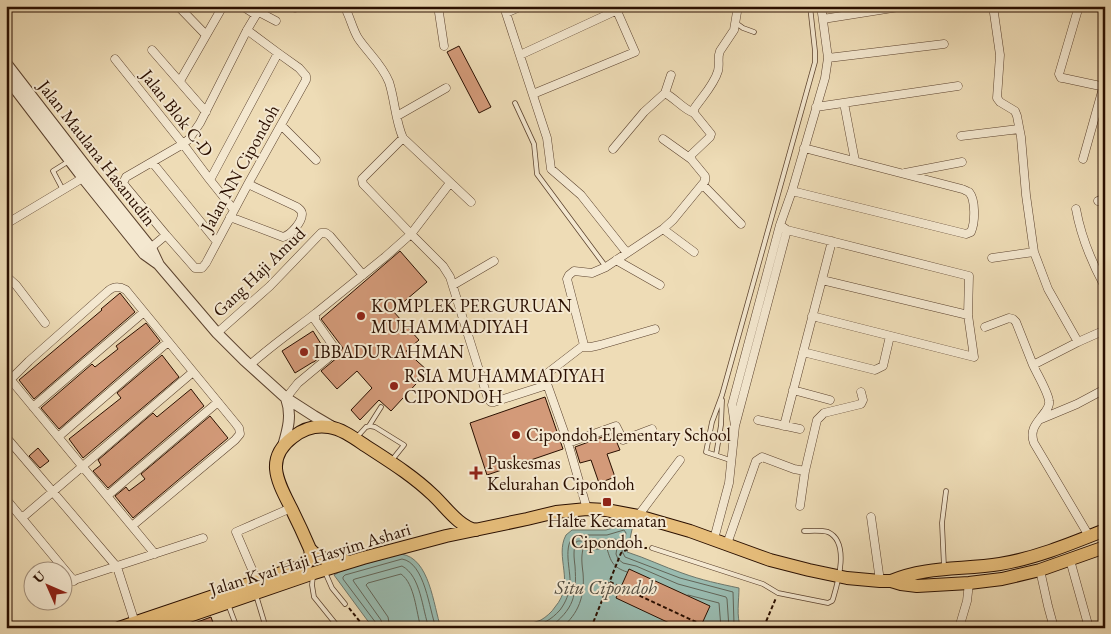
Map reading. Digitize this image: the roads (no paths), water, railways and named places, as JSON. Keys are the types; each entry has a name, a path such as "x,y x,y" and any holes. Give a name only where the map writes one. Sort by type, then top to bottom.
{"main road":[{"path":"281,451 293,437 308,428 328,427 359,434 393,459 424,486 457,519 467,527 478,530"},
{"name":"Jalan Kyai Haji Hasyim Ashari","path":"154,628 228,603 257,587 305,565 310,558 310,549 276,474 277,460 281,451"},
{"name":"Jalan Kyai Haji Hasyim Ashari","path":"119,628 136,625 257,587 319,572 446,536 556,512 587,508 638,516 714,539 770,560 839,577 917,586 969,584 1002,579 1040,570 1105,547"},
{"path":"446,536 452,533 457,526 457,519"},
{"name":"Jalan Kyai Haji Hasyim Ashari","path":"885,581 916,572 1018,561 1067,546 1105,530"},
{"path":"310,549 316,555 327,559 363,558"}],"street":[{"path":"6,12 8,6"},
{"path":"178,6 206,35"},
{"path":"180,81 223,6"},
{"path":"242,6 276,21"},
{"path":"344,6 357,37 385,72 392,91 403,138 471,202"},
{"path":"438,6 444,46"},
{"path":"522,6 506,13 547,138 551,169 581,195 627,253"},
{"path":"520,55 626,6"},
{"path":"694,113 694,109 717,75 719,67 718,55 733,33 738,6"},
{"path":"735,426 732,405 780,225 825,78 828,58 821,6"},
{"path":"823,19 905,6"},
{"path":"993,6 1000,55 997,98 1015,111 1017,116 1034,252 1048,289 1078,342"},
{"path":"1079,6 1059,74 1063,78 1104,85 1082,159"},
{"path":"147,251 166,235 124,183 126,178 183,144 194,131 206,112 257,11"},
{"path":"533,94 635,52 617,11"},
{"path":"210,180 278,53 247,30"},
{"path":"828,58 944,44"},
{"path":"152,50 206,112"},
{"name":"Jalan NN Cipondoh","path":"166,235 191,264 196,268 202,268 306,80 306,76 299,68 278,53"},
{"name":"Jalan Blok C-D","path":"115,59 183,144 232,213"},
{"name":"Jalan Maulana Hasanudin","path":"6,63 14,86"},
{"path":"613,149 644,112 665,94 671,75"},
{"name":"Jalan Maulana Hasanudin","path":"6,77 51,129 84,177 159,265 250,365 286,398 318,419 341,431"},
{"path":"816,107 958,86"},
{"path":"397,116 446,88"},
{"path":"665,94 694,113 711,134 692,154 691,159"},
{"path":"844,103 854,161"},
{"path":"281,125 316,160"},
{"name":"Jalan Maulana Hasanudin","path":"51,129 67,162 84,177"},
{"path":"961,136 1019,129"},
{"path":"403,138 362,179 363,184 447,272 453,285 474,356 490,401 494,402 547,385"},
{"path":"587,508 546,378 549,372 584,344 568,275 574,271 592,273 606,267 663,229 673,220 705,181 705,176 691,159 663,139"},
{"path":"792,190 966,234 971,232 974,225 973,201 969,192 962,188 804,148"},
{"path":"152,162 217,242"},
{"path":"901,173 962,162"},
{"path":"6,224 84,177"},
{"path":"250,365 385,258 411,234 450,183"},
{"path":"232,213 283,237 290,234 298,224 302,214 297,207 248,184"},
{"path":"703,184 741,224"},
{"path":"1076,209 1086,244 1097,273 1105,287"},
{"path":"780,225 787,230 969,276 968,315 974,357 812,316"},
{"path":"663,229 694,252"},
{"path":"714,539 729,483 735,426 787,230"},
{"name":"Gang Haji Amud","path":"219,332 270,286 321,233 326,233 330,236 363,274"},
{"path":"784,426 832,241"},
{"path":"992,258 1034,252"},
{"path":"616,260 660,285"},
{"path":"453,285 494,261"},
{"path":"6,276 16,285 46,322"},
{"path":"822,280 968,315"},
{"path":"8,382 29,361 111,289 117,287 126,290 218,402 238,428 240,434 132,526"},
{"path":"33,407 144,312"},
{"path":"281,451 289,420 289,406 286,398 298,383 334,353 334,348 315,320 316,313"},
{"path":"986,327 1009,318 1016,322 1050,401 1048,408 1034,427 1032,437 1034,443 1089,536"},
{"path":"582,347 591,348 656,329"},
{"path":"1033,365 1104,331"},
{"path":"803,352 875,370 883,366 890,336"},
{"path":"58,437 168,342"},
{"path":"6,370 8,382 33,407 155,554"},
{"path":"22,518 193,372"},
{"path":"1041,419 1078,404 1105,389"},
{"path":"793,390 830,400"},
{"path":"800,506 805,471 817,420 824,413 861,404 863,400 861,392"},
{"path":"107,496 218,402"},
{"path":"758,420 800,429"},
{"path":"568,443 616,426 623,440 652,429"},
{"path":"6,437 117,567 136,625"},
{"path":"727,544 754,465 759,458 762,457 805,471"},
{"path":"638,516 680,460"},
{"path":"6,498 74,581 203,538"},
{"path":"257,587 236,532 291,508"},
{"path":"871,516 885,581"},
{"path":"1070,560 1091,628 1105,624"},
{"path":"1040,570 1054,628"},
{"path":"959,628 967,601 969,584"}],"lane":[{"path":"730,460 706,452 712,422 722,395 815,62 810,6"},
{"path":"736,23 754,32"},
{"path":"515,103 534,144 536,174 606,267"},
{"path":"65,189 53,171 67,162"},
{"path":"716,455 721,425 722,395"},
{"path":"359,434 368,426 381,407"},
{"path":"368,426 375,427 404,444 393,459"},
{"path":"944,569 942,523 946,490"},
{"path":"652,548 763,584 778,593 828,603 832,601 839,577 841,552 838,541 826,532 804,531"},
{"path":"339,628 314,597 312,585 319,572 345,604"},
{"path":"257,587 266,628"},
{"path":"228,603 237,628"}],"water":[{"name":"Situ Cipondoh","path":"623,522 633,525 627,552 710,582 739,588 738,614 741,628 510,628 541,620 552,611 561,598 565,579 562,552 567,534 572,530 606,530 620,526"},
{"path":"401,554 411,557 424,573 429,584 441,628 373,628 334,575 343,570"}],"place":[{"name":"KOMPLEK PERGURUAN MUHAMMADIYAH","path":"361,316"},
{"name":"IBBADURAHMAN","path":"304,352"},
{"name":"RSIA MUHAMMADIYAH CIPONDOH","path":"394,386"},
{"name":"Cipondoh Elementary School","path":"516,435"},
{"name":"Puskesmas Kelurahan Cipondoh","path":"476,473"},
{"name":"Halte Kecamatan Cipondoh","path":"607,502"}]}
